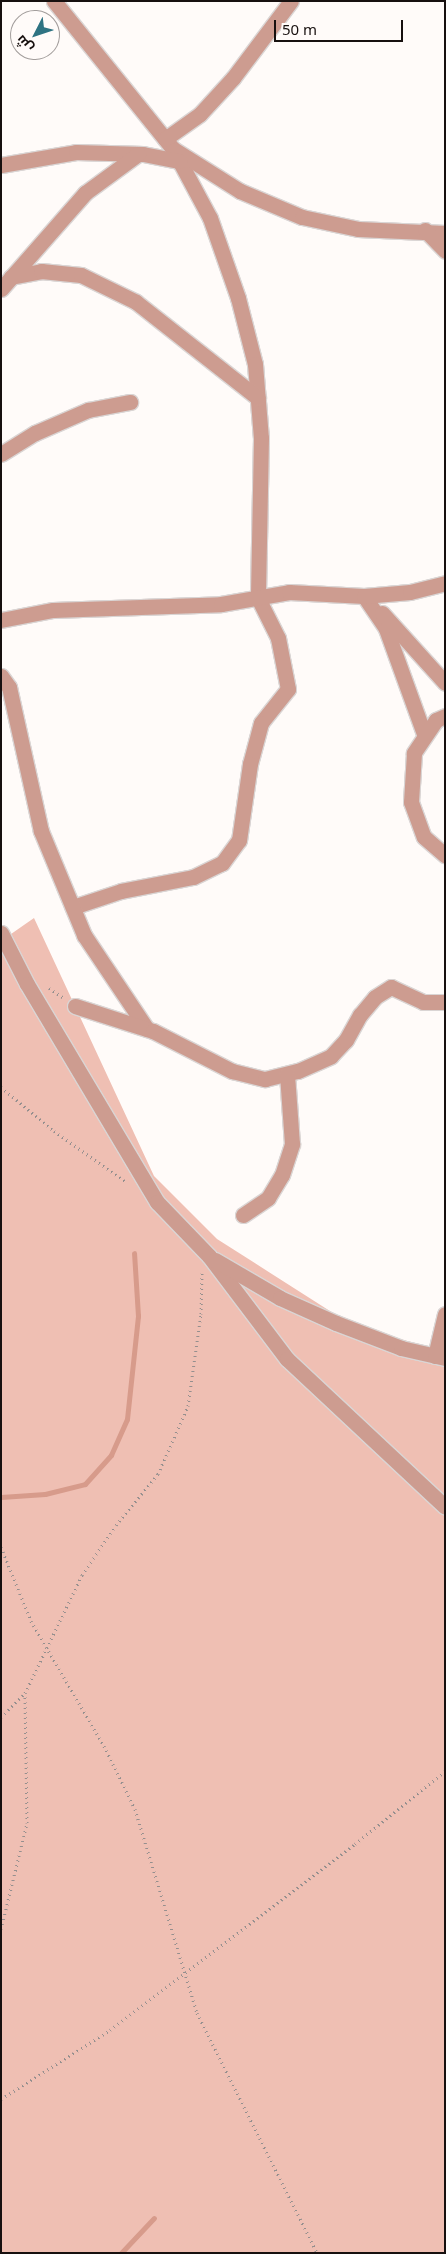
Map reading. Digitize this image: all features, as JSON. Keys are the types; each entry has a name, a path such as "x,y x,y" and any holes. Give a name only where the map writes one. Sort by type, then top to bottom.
{"street":[{"path":"54,1 172,150 210,218 238,298 255,364 258,398 262,510 258,598 278,638 288,689 261,723 250,764 239,840 222,863 193,877 122,890 73,907"},
{"path":"172,150 200,114 233,78 289,4 302,1"},
{"path":"1,165 76,152 138,154 172,150 240,191 302,217 358,229 425,230 445,233"},
{"path":"1,290 86,193 138,154"},
{"path":"425,230 445,251"},
{"path":"11,277 41,271 81,275 136,302 258,398"},
{"path":"1,454 35,433 88,410 130,402"},
{"path":"1,620 52,610 221,604 289,592 364,596 410,592 445,583"},
{"path":"364,596 398,629 445,683"},
{"path":"364,596 386,629 424,734"},
{"path":"1,676 9,687 41,831 84,935 147,1029"},
{"path":"445,716 436,720 424,734 414,753 411,802 424,837 445,854"},
{"path":"1,933 32,992 157,1202 206,1253 287,1359 445,1507"},
{"path":"75,1006 147,1029 232,1071 265,1079 287,1074 331,1056 346,1040 360,1014 376,997 391,987 423,1002 445,1002"},
{"path":"244,1215 268,1198 282,1175 292,1144 287,1074"},
{"path":"206,1253 280,1298 336,1323 401,1348 440,1357 445,1314"}],"path":[{"path":"1,1087 54,1131 133,1186"},
{"path":"1,1717 25,1693 82,1575 116,1525 158,1474 188,1406 201,1314 206,1253"},
{"path":"1,1547 31,1621 104,1746 135,1808 197,2013 317,2253"},
{"path":"1,1929 27,1824 25,1693"},
{"path":"1,2099 110,2030 355,1844 445,1771"}],"shaded area":[{"path":"34,918 154,1176 217,1239 355,1327 445,1351 445,2253 1,2253 1,941"}],"waterway":[{"path":"1,1497 45,1494 85,1484 111,1455 127,1419 138,1316 134,1253"},
{"path":"121,2253 154,2218"}]}
